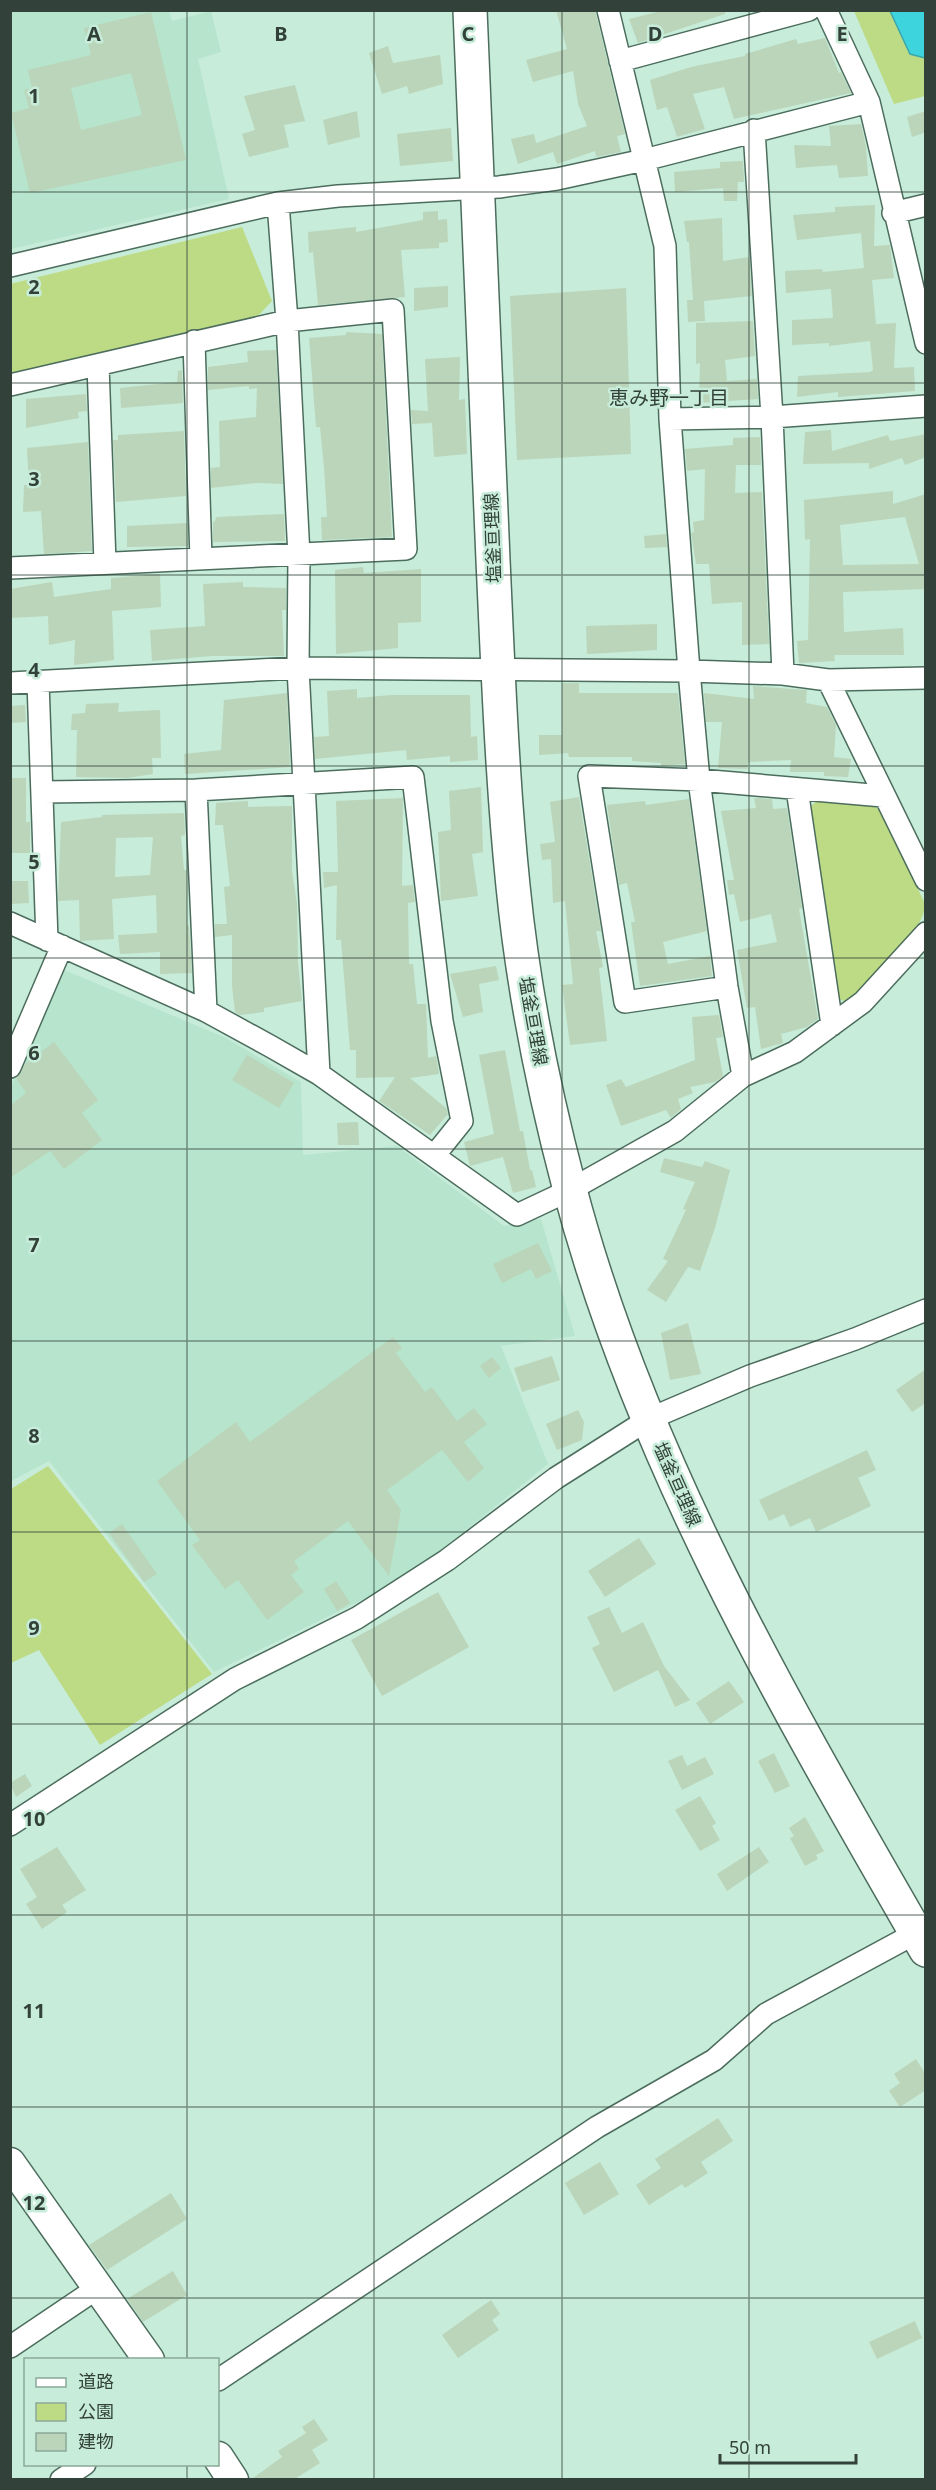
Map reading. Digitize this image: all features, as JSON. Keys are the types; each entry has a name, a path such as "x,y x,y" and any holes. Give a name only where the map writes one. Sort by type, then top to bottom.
{"main road":[{"name":"塩釜亘理線","path":"470,10 498,670 513,888 540,1065 570,1190 607,1310 649,1419 700,1534 777,1686 921,1941"}],"street":[{"path":"608,10 665,246 670,419 699,780 727,987 743,1076"},
{"path":"620,61 809,10"},
{"path":"826,10 869,102 893,213 926,343"},
{"path":"10,266 278,204 338,196 477,189 557,179 644,160 869,102"},
{"path":"754,130 772,417 783,674"},
{"path":"278,204 287,321 299,556 298,669 306,784 319,1074"},
{"path":"893,213 926,205"},
{"path":"10,385 287,321 393,310 406,549 299,556 11,568 10,561"},
{"path":"194,341 201,559"},
{"path":"98,365 105,563"},
{"path":"670,419 772,417 926,406"},
{"path":"10,683 298,669 689,671 783,674 828,680 926,678"},
{"path":"828,680 926,880"},
{"path":"10,1067 55,943 38,682"},
{"path":"727,987 626,1002 589,776 699,780 883,796"},
{"path":"44,792 196,790 413,777 442,1021 462,1121 434,1156"},
{"path":"797,789 832,1025"},
{"path":"196,790 206,1011"},
{"path":"10,923 206,1011 319,1074 517,1215 570,1190 675,1131 743,1076 795,1052 863,1002 926,933"},
{"path":"10,1825 235,1678 357,1618 447,1560 556,1478 649,1419 750,1376 855,1339 926,1310"},
{"path":"219,2379 597,2127 714,2060 766,2014 921,1941"},
{"path":"10,2163 148,2358"},
{"path":"10,2347 99,2287"},
{"path":"219,2459 233,2480"},
{"path":"62,2480 82,2466"}],"shaded area":[{"path":"10,11 169,11 172,21 211,11 221,52 198,59 229,199 11,249"},
{"path":"62,969 226,1038 301,1082 303,1155 397,1146 504,1226 541,1219 575,1336 501,1346 548,1464 426,1562 370,1596 214,1672 49,1461 11,1481 11,1087"}],"green space":[{"path":"854,11 925,11 925,96 894,104"},
{"path":"242,227 272,301 258,316 11,376 10,284"},
{"path":"820,798 869,804 882,811 925,904 923,916 906,942 848,1002 838,999 807,810"},
{"path":"48,1466 212,1674 100,1745 39,1650 11,1663 11,1489"}],"water":[{"path":"890,11 925,11 925,58 910,54"}],"building":[{"path":"556,10 595,10 625,134 617,136 621,152 596,157 595,151 557,164 553,152 518,164 511,139 534,134 536,143 587,126 578,104 573,71 533,82 526,60 567,49"},
{"path":"665,10 725,10 725,14 638,43 629,19"},
{"path":"151,12 186,160 30,193 11,113 29,108 24,90 32,88 28,70 91,55 84,28","holes":["131,73 142,115 81,130 71,88"]},
{"path":"825,38 839,73 841,72 851,93 734,119 724,87 693,94 705,129 677,137 667,107 657,110 650,80 691,67 745,56 745,54 796,39 798,44"},
{"path":"388,46 393,63 440,55 443,84 409,94 407,86 382,94 369,53"},
{"path":"295,85 305,121 284,125 289,147 249,157 242,134 255,130 244,96"},
{"path":"357,111 360,137 328,145 323,120"},
{"path":"926,111 926,132 912,137 907,117"},
{"path":"861,124 866,146 868,176 839,178 837,165 796,168 794,145 831,146 829,126"},
{"path":"451,128 453,161 400,166 397,134"},
{"path":"743,161 744,182 738,182 737,201 724,201 723,188 675,192 674,172 720,168 720,162"},
{"path":"875,205 874,246 890,245 894,278 872,280 876,324 896,323 894,368 914,367 915,391 838,397 838,392 797,397 798,376 873,370 870,341 829,346 829,343 792,345 792,320 833,318 831,289 786,293 785,271 822,269 823,272 864,268 861,233 797,240 793,215 835,212 835,207"},
{"path":"438,211 438,220 447,219 448,242 439,243 439,248 401,250 405,297 318,305 313,252 309,253 308,232 356,227 356,232 423,220 423,212"},
{"path":"722,218 723,261 749,257 752,296 704,301 705,321 688,322 687,300 693,300 689,242 687,242 684,221"},
{"path":"448,286 448,307 414,311 414,288"},
{"path":"626,288 631,454 517,460 510,296"},
{"path":"753,321 755,356 725,360 727,381 757,379 758,399 699,403 700,363 696,364 696,323"},
{"path":"346,332 382,334 392,537 322,540 321,517 327,517 324,467 320,427 316,427 309,338 346,335"},
{"path":"276,350 283,484 257,483 211,488 211,468 220,467 219,421 256,417 257,388 249,389 249,386 208,390 208,367 248,362 247,351"},
{"path":"460,357 459,400 465,399 467,454 434,457 432,423 412,424 411,410 428,411 425,359"},
{"path":"182,370 183,403 121,408 120,388 177,382 178,371"},
{"path":"86,394 87,411 78,412 79,418 26,428 26,399"},
{"path":"831,430 832,451 888,435 890,441 926,434 926,457 905,465 902,458 869,469 869,463 803,464 805,432"},
{"path":"184,431 186,496 116,502 113,440 118,440 118,435"},
{"path":"760,437 761,465 736,465 735,493 762,492 769,644 742,645 742,602 712,604 709,564 696,564 691,533 694,532 693,522 704,520 705,469 687,471 685,449 733,445 733,438"},
{"path":"88,442 92,551 44,554 41,511 23,512 24,485 29,485 27,448"},
{"path":"893,491 893,504 926,494 926,589 843,592 844,632 903,628 904,655 834,655 835,661 799,663 797,641 808,640 810,539 805,540 804,500","holes":["905,517 919,564 843,565 840,525"]},
{"path":"284,514 285,541 213,542 213,522 216,517"},
{"path":"187,523 188,546 127,547 127,526"},
{"path":"666,534 667,547 645,548 644,536"},
{"path":"363,567 364,573 421,569 421,622 398,623 398,648 336,654 335,570"},
{"path":"160,574 161,607 112,611 114,660 74,665 75,640 49,645 48,616 10,618 10,589 52,582 54,597 111,589 111,578"},
{"path":"243,582 243,587 286,588 286,610 282,610 284,656 212,656 152,661 150,630 205,626 203,584"},
{"path":"657,624 657,650 587,654 586,626"},
{"path":"562,683 579,683 579,693 678,693 685,764 661,766 661,763 632,761 632,757 569,757 568,753 539,755 539,735 562,735"},
{"path":"753,686 807,690 806,703 827,707 836,725 834,757 851,759 848,777 824,776 824,772 790,772 791,760 748,762 747,769 718,768 722,722 706,722 704,693 754,699"},
{"path":"357,689 357,698 391,695 470,695 471,737 477,736 478,760 450,762 450,756 407,760 406,750 315,759 314,737 329,736 327,691"},
{"path":"287,693 290,767 185,774 184,754 221,750 224,700"},
{"path":"119,703 118,712 160,710 161,758 152,758 153,774 127,778 76,777 77,730 71,730 72,714 85,713 86,704"},
{"path":"25,705 26,722 10,723 10,706"},
{"path":"10,778 26,778 26,822 30,822 30,853 10,853"},
{"path":"481,787 483,852 472,854 478,896 441,901 438,832 451,830 449,791"},
{"path":"579,797 601,931 596,931 603,967 599,968 607,1041 570,1045 562,985 573,984 565,901 553,903 551,859 542,860 540,844 555,842 550,802"},
{"path":"403,798 402,886 413,885 415,902 408,903 409,964 413,964 417,1004 426,1004 428,1058 436,1056 439,1074 410,1078 446,1108 448,1114 430,1135 379,1101 395,1077 356,1078 356,1050 350,1050 341,940 336,940 337,885 324,888 323,872 338,872 336,801"},
{"path":"754,798 772,799 773,809 787,808 802,908 799,909 818,1019 807,1027 781,1034 783,1043 761,1049 755,1007 747,1008 737,950 777,942 771,914 740,922 734,894 729,895 727,880 734,880 721,811 756,808"},
{"path":"689,799 707,931 663,942 668,964 710,956 712,976 640,986 631,922 635,922 627,883 619,885 607,805 645,801 646,805"},
{"path":"248,801 248,807 292,806 292,871 297,903 298,963 302,1001 264,1008 264,1012 240,1015 235,1012 232,986 232,935 215,937 215,924 227,924 224,887 230,886 223,825 215,825 216,803"},
{"path":"184,813 185,835 181,836 184,870 187,870 187,926 189,925 192,973 160,974 160,952 120,954 118,935 157,933 156,895 112,899 114,939 80,941 79,900 58,901 61,822 102,817 102,815","holes":["153,837 150,875 115,877 116,838"]},
{"path":"10,881 28,881 29,903 10,904"},
{"path":"496,966 499,980 479,984 483,1012 463,1017 450,974"},
{"path":"719,1015 723,1037 716,1038 723,1076 715,1082 690,1087 693,1093 678,1099 681,1109 671,1118 666,1110 621,1126 606,1085 621,1079 626,1087 695,1060 692,1017"},
{"path":"54,1042 98,1100 82,1113 102,1140 64,1169 50,1151 10,1178 10,1106 26,1093 16,1078 25,1064"},
{"path":"505,1050 520,1131 523,1131 530,1170 532,1170 536,1187 513,1193 503,1157 470,1166 464,1142 494,1134 479,1055"},
{"path":"247,1055 294,1083 279,1108 232,1080"},
{"path":"358,1122 359,1145 338,1145 337,1123"},
{"path":"664,1158 702,1167 705,1161 730,1170 715,1228 700,1271 688,1267 666,1302 647,1290 668,1261 663,1259 686,1210 683,1209 695,1182 660,1172"},
{"path":"538,1243 552,1271 536,1279 531,1269 502,1283 493,1264"},
{"path":"688,1323 701,1374 670,1380 661,1333"},
{"path":"393,1337 402,1348 396,1353 425,1392 432,1387 457,1421 474,1408 487,1424 464,1442 484,1468 468,1482 442,1450 387,1490 401,1510 389,1576 348,1521 294,1561 299,1569 291,1575 304,1592 267,1620 238,1580 225,1589 192,1545 200,1540 157,1481 236,1422 250,1442"},
{"path":"552,1356 560,1380 522,1392 514,1368"},
{"path":"492,1357 501,1368 489,1378 480,1366"},
{"path":"926,1369 926,1403 912,1412 896,1390"},
{"path":"578,1410 584,1422 582,1440 557,1450 546,1424"},
{"path":"867,1450 876,1470 858,1478 871,1506 816,1532 810,1518 790,1527 784,1514 769,1521 759,1500"},
{"path":"122,1524 157,1574 144,1582 109,1533"},
{"path":"639,1538 656,1564 605,1597 588,1571"},
{"path":"336,1581 350,1603 337,1611 324,1589"},
{"path":"438,1592 469,1647 382,1696 351,1640"},
{"path":"609,1607 622,1633 643,1622 664,1666 690,1700 675,1707 658,1670 614,1692 592,1648 600,1644 587,1617"},
{"path":"729,1681 744,1702 710,1724 696,1703"},
{"path":"774,1753 790,1786 775,1793 758,1761"},
{"path":"682,1755 687,1766 705,1757 714,1774 682,1790 668,1761"},
{"path":"25,1774 32,1786 16,1797 10,1783"},
{"path":"700,1796 716,1823 712,1826 720,1840 700,1851 675,1810"},
{"path":"805,1817 824,1851 816,1855 818,1859 805,1866 790,1838 794,1836 789,1828"},
{"path":"57,1847 86,1890 62,1905 67,1912 42,1929 26,1904 37,1897 20,1869"},
{"path":"759,1847 769,1862 727,1891 717,1874"},
{"path":"916,2059 926,2075 926,2090 900,2107 889,2091 900,2083 894,2074"},
{"path":"718,2118 733,2141 701,2162 708,2173 685,2188 682,2184 649,2205 636,2185 661,2168 655,2159"},
{"path":"600,2162 619,2194 584,2215 565,2183"},
{"path":"171,2193 187,2219 107,2270 89,2245"},
{"path":"173,2271 187,2295 143,2322 127,2299"},
{"path":"491,2300 500,2314 492,2320 499,2330 458,2358 442,2335"},
{"path":"915,2321 922,2338 877,2359 869,2342"},
{"path":"314,2419 328,2440 312,2450 320,2463 293,2480 250,2480 282,2457 278,2451 306,2433 302,2427"}],"district":[{"name":"恵み野一丁目","path":"669,397"}]}
